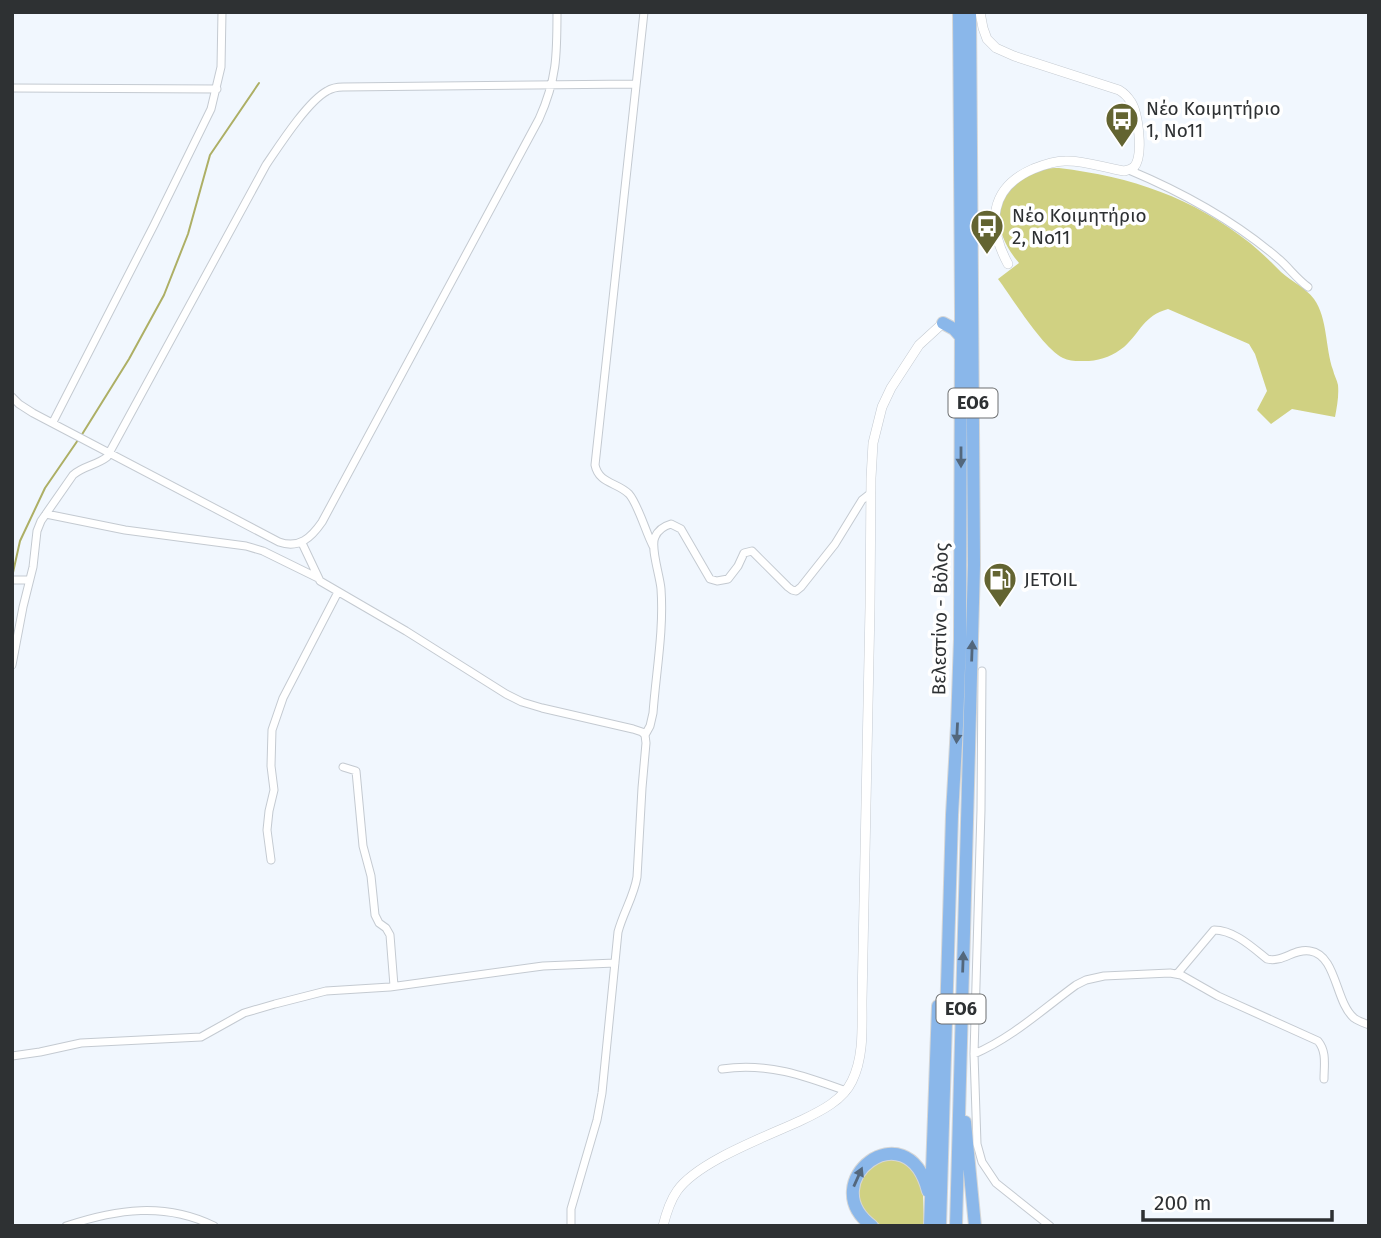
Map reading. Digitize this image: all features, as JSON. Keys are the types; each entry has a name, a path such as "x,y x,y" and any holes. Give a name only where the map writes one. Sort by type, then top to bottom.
{"highway":[{"name":"Βελεστίνο - Βόλος","path":"940,1226 960,639 959,12"},
{"name":"Βελεστίνο - Βόλος","path":"956,1226 960,1051 976,727 970,12"},
{"path":"961,312 943,323 961,337"},
{"path":"930,1226 944,881 952,815"},
{"path":"960,1051 975,1226"},
{"path":"872,1226 863,1218 856,1205 853,1188 863,1167 875,1158 887,1154 907,1158 916,1165 923,1175 931,1209"}],"street":[{"path":"54,422 207,117 217,89 222,57 222,12"},
{"path":"12,397 16,405 54,422 279,542 290,545 302,543 322,522 539,119 553,84 557,60 557,12"},
{"path":"571,1226 571,1209 594,1132 602,1093 616,945 621,922 637,880 645,735 653,713 663,613 660,576 653,547 631,497 621,488 600,477 596,465 644,12"},
{"path":"980,12 987,39 996,48 1110,86 1126,95 1135,110 1138,128 1138,158 1129,170"},
{"path":"12,665 33,567 38,526 73,475 104,460 266,165 286,135 321,95 331,89 343,87 635,84"},
{"path":"12,88 217,89"},
{"path":"1008,264 999,244 995,213 996,204 1003,191 1018,177 1041,166 1069,161 1129,170 1173,189 1209,208 1279,260 1308,287"},
{"path":"663,1226 677,1191 698,1171 727,1154 824,1110 846,1091 859,1063 873,443 882,407 891,388 919,345 943,323"},
{"path":"653,547 655,536 663,526 675,525 681,529 710,579 728,579 744,553 752,551 788,587 796,591 835,544 862,500 871,493"},
{"path":"46,514 125,530 246,546 263,551 318,578 515,699 632,729 645,735"},
{"path":"302,543 318,578"},
{"path":"12,580 29,580"},
{"path":"271,860 268,830 274,790 271,766 272,730 289,687 338,592"},
{"path":"982,671 976,727 974,1054 977,1144 982,1162 991,1177 1002,1189 1050,1226"},
{"path":"343,767 356,771 363,846 371,876 375,915 390,935 394,986"},
{"path":"1177,974 1214,930 1231,933 1273,961 1310,950 1324,958 1351,1015 1369,1025"},
{"path":"12,1056 81,1043 201,1037 239,1015 326,991 394,986 550,965 615,963"},
{"path":"974,1054 1006,1037 1086,980 1104,976 1177,974 1218,996 1318,1041 1325,1055 1324,1079"},
{"path":"722,1069 777,1069 846,1091"},
{"path":"66,1226 114,1214 146,1210 184,1214 214,1226"}],"green space":[{"path":"1059,168 1111,177 1183,201 1228,227 1254,246 1285,276 1307,291 1322,315 1330,361 1338,385 1335,417 1292,409 1271,424 1257,410 1267,391 1249,344 1168,309 1153,316 1124,347 1108,357 1076,361 1066,359 1046,344 998,279 1019,263 1004,240 999,216 1006,194 1015,184 1039,170"},
{"path":"896,1158 911,1167 923,1191 924,1226 897,1227 880,1224 872,1221 862,1207 858,1184 872,1164"}],"waterway":[{"path":"81,436 129,359 164,295 188,234 210,155 259,83"},
{"path":"12,577 20,541 45,488 78,440"}],"place":[{"name":"Νέο Κοιμητήριο 1, Νο11","path":"1122,149"},
{"name":"Νέο Κοιμητήριο 2, Νο11","path":"987,256"},
{"name":"JETOIL","path":"1000,609"}]}
